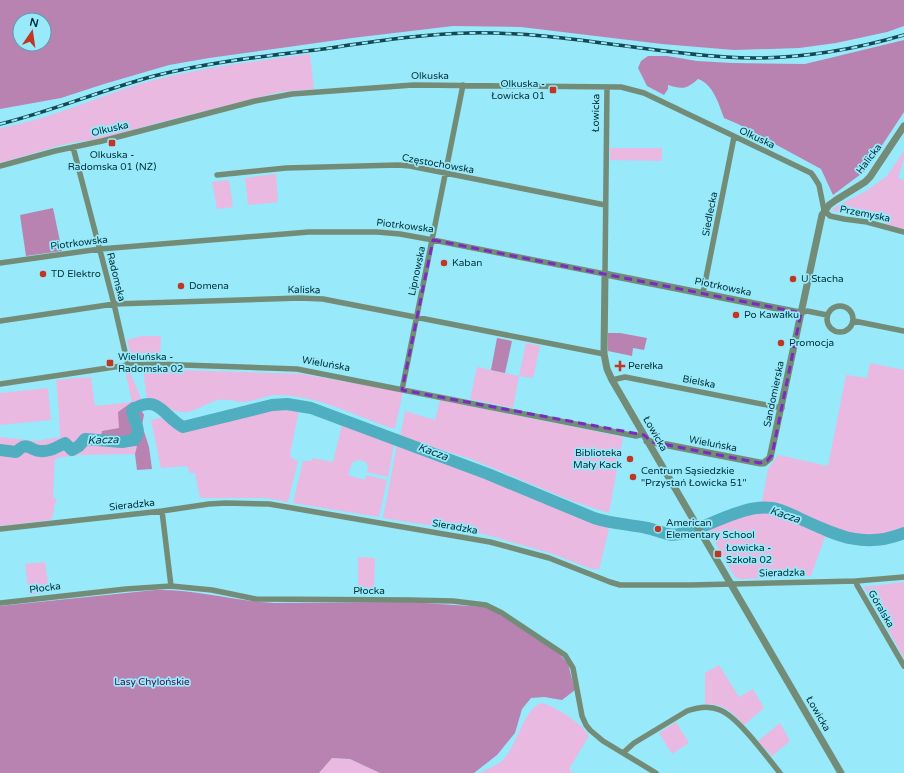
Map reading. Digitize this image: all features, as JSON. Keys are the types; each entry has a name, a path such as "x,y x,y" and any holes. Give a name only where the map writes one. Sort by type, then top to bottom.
{"street":[{"name":"Olkuska","path":"0,166 25,158 102,142 255,101 292,94 413,85 629,88 644,93 810,173 819,185 824,210"},
{"name":"Lipnowska","path":"402,390 463,85"},
{"name":"Łowicka","path":"607,87 604,354 607,369 645,438 841,773"},
{"name":"Halicka","path":"824,210 870,177 904,126"},
{"name":"Siedlecka","path":"703,293 734,137"},
{"name":"Radomska","path":"73,147 114,304 128,365"},
{"name":"Częstochowska","path":"217,175 308,166 398,165 410,166 605,205"},
{"name":"Przemyska","path":"824,210 833,217 867,222 904,232"},
{"name":"Sandomierska","path":"772,455 819,226 824,210"},
{"name":"Piotrkowska","path":"0,263 100,249 309,232 387,232 801,313"},
{"name":"Kaliska","path":"0,321 114,304 300,298 323,299 604,354"},
{"path":"840,306 850,310 854,321 848,330 837,332 828,326 827,315 830,310 840,306"},
{"path":"801,313 807,311 827,315"},
{"path":"854,321 904,331"},
{"name":"Wieluńska","path":"0,384 128,365 154,364 297,369 636,436 760,463 767,461 772,455"},
{"name":"Bielska","path":"612,380 619,377 625,377 782,408"},
{"name":"Sieradzka","path":"0,529 215,504 269,504 490,542 548,558 610,582 620,584 730,584 856,581 904,577"},
{"path":"162,511 171,586"},
{"name":"Góralska","path":"856,581 904,666"},
{"name":"Płocka","path":"0,603 111,590 171,586 212,590 262,600 410,600 486,605 502,613 565,655 575,674 582,716 586,725 595,735 656,773"},
{"path":"623,753 634,743 687,711 696,708 713,708 720,710 735,720 780,773"}],"highlighted area":[{"path":"433,240 801,313 772,455 767,461 760,463 652,442 644,435 402,390"}],"shaded area":[{"path":"310,54 314,89 280,92 153,124 102,139 61,145 0,163 0,128 39,119 115,92 173,75"},
{"path":"610,148 662,148 662,161 610,160"},
{"path":"904,151 904,158 898,178 904,180 904,229 884,224 884,221 867,215 833,211 835,207 866,191 887,176"},
{"path":"276,174 278,202 248,205 245,178"},
{"path":"229,180 233,207 217,209 212,182"},
{"path":"142,336 161,336 160,360 132,359 127,340"},
{"path":"526,343 540,346 533,378 519,376"},
{"path":"870,363 904,370 904,538 898,541 859,544 825,537 811,576 741,579 735,577 702,520 751,506 761,506 768,469 778,455 828,466 846,375 867,378"},
{"path":"477,367 519,376 513,408 470,399"},
{"path":"143,369 302,374 403,392 395,428 391,428 334,406 290,396 275,395 245,402 228,400 214,401 191,411 182,412 171,409 157,402 147,401"},
{"path":"125,370 130,372 142,401 132,402"},
{"path":"91,377 95,406 132,402 119,428 99,444 137,446 135,454 79,455 57,458 55,460 53,496 57,501 54,505 53,514 50,520 0,526 0,437 36,441 60,437 56,380"},
{"path":"48,388 51,420 0,425 0,393"},
{"path":"440,400 623,437 609,513 572,501 471,459 400,437 405,411 435,420"},
{"path":"277,408 299,410 290,454 291,458 298,461 288,502 265,498 200,498 195,473 190,473 187,466 161,468 151,420 160,418 168,421 176,428 187,429 217,420"},
{"path":"342,425 383,438 383,440 394,444 388,477 367,472 368,467 366,462 358,460 352,463 348,475 365,480 366,475 387,480 379,517 293,503 303,461 311,461 312,458 333,462"},
{"path":"397,445 411,450 414,448 425,454 467,467 557,507 607,527 609,529 599,569 592,569 550,553 484,534 383,518"},
{"path":"358,557 375,558 374,591 358,591"},
{"path":"45,562 49,592 29,595 25,564"},
{"path":"904,582 904,658 864,587"},
{"path":"719,665 739,697 753,689 764,708 744,725 727,709 718,705 705,704 705,673"},
{"path":"542,703 568,716 581,726 589,736 569,769 573,773 480,773 502,761 512,747 525,719 536,706"},
{"path":"676,722 689,743 672,754 659,733"},
{"path":"780,723 790,741 772,756 758,741"},
{"path":"332,758 350,759 380,773 319,773"}],"green space":[{"path":"0,0 904,0 904,26 887,32 836,43 799,48 734,50 662,44 521,27 453,26 352,38 169,65 61,98 0,109"},
{"path":"904,40 904,112 865,171 833,195 821,169 738,124 724,118 715,95 708,85 698,79 684,88 668,85 668,89 664,95 647,86 638,68 641,61 648,56 667,56 697,61 732,63 805,64"},
{"path":"53,208 62,251 26,256 20,215"},
{"path":"608,333 620,333 647,338 644,350 633,348 632,356 608,351"},
{"path":"497,338 512,341 505,373 491,370"},
{"path":"132,402 135,402 137,410 141,410 144,415 142,425 149,447 152,469 137,470 135,454 137,446 99,444 102,431 119,428 118,412"},
{"name":"Lasy Chylońskie","path":"155,590 185,591 274,603 409,602 485,607 496,612 558,652 568,664 575,690 562,700 544,697 531,698 522,709 515,733 497,755 474,773 380,773 350,759 332,758 319,773 0,773 0,606"}],"waterway":[{"name":"Kacza","path":"0,450 16,452 20,448 26,446 37,451 47,451 65,443 72,450 79,446 85,439 122,442 134,440 137,436 138,429 132,410 141,405 148,404 160,408 183,427 272,405 287,404 311,408 488,474 607,522 647,528 675,535 690,531 737,513 760,508 772,508 788,513 828,531 852,538 877,540 890,538 904,533"}],"railway":[{"path":"0,124 154,76 175,71 238,60 414,37 469,33 502,33 566,38 662,51 726,57 771,58 816,54 860,46 904,35"}],"place":[{"name":"Olkuska - Łowicka 01","path":"553,90"},
{"name":"Olkuska - Radomska 01 (NŻ)","path":"112,143"},
{"name":"Kaban","path":"444,263"},
{"name":"TD Elektro","path":"43,274"},
{"name":"U Stacha","path":"793,279"},
{"name":"Domena","path":"181,286"},
{"name":"Po Kawałku","path":"736,315"},
{"name":"Promocja","path":"781,343"},
{"name":"Wieluńska - Radomska 02","path":"110,363"},
{"name":"Perełka","path":"620,366"},
{"name":"Biblioteka Mały Kack","path":"630,459"},
{"name":"Centrum Sąsiedzkie \"Przystań Łowicka 51\"","path":"633,477"},
{"name":"American Elementary School","path":"658,529"},
{"name":"Łowicka - Szkoła 02","path":"718,554"}]}
